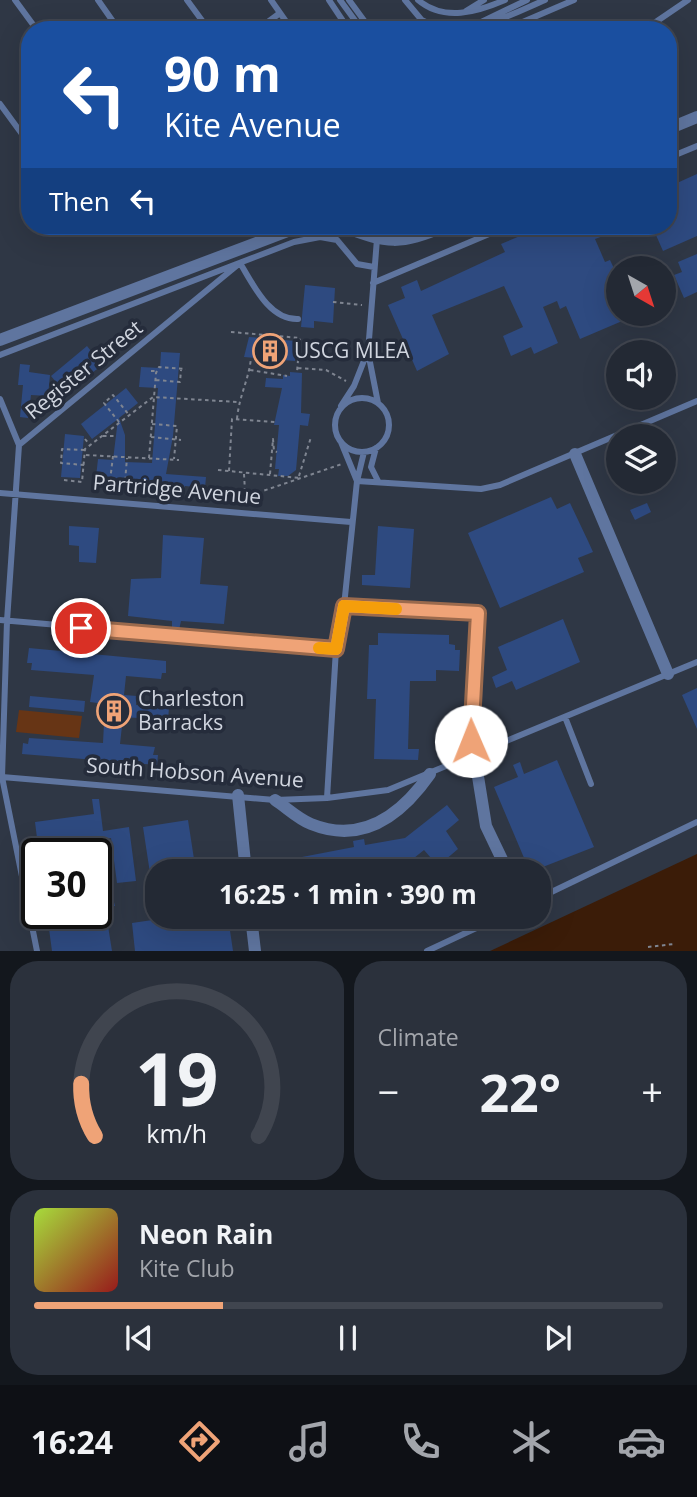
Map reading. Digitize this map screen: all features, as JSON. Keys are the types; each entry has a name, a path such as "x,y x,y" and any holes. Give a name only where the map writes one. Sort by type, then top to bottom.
{"street":[{"path":"677,125 697,117"},
{"path":"0,340 277,235"},
{"path":"366,235 377,239 412,240 424,235"},
{"path":"575,454 668,674"},
{"path":"344,606 478,613 470,727 485,826 502,859"},
{"path":"275,800 310,824 343,831 361,830 394,814 413,798 430,774"},
{"path":"238,795 245,859"},
{"path":"252,929 255,951"}],"lane":[{"path":"15,0 30,21"},
{"path":"98,0 113,21"},
{"path":"187,0 202,21"},
{"path":"271,0 286,21"},
{"path":"329,0 343,21"},
{"path":"340,0 355,21"},
{"path":"349,0 364,21"},
{"path":"418,0 437,12 481,10 505,0"},
{"path":"466,11 484,0"},
{"path":"483,21 527,0"},
{"path":"495,21 545,0"},
{"path":"525,21 574,0"},
{"path":"656,21 688,0"},
{"path":"406,1 422,20"},
{"path":"269,21 280,13"},
{"path":"0,104 21,133"},
{"path":"677,154 697,146"},
{"path":"373,283 487,235"},
{"path":"0,355 294,242 320,237 337,240 356,264 374,267"},
{"path":"341,442 351,450 364,452 383,443 389,427 384,410 379,404 368,352 377,239"},
{"path":"240,263 276,313 287,319 298,319"},
{"name":"Register Street","path":"37,951 1,777 3,621 17,494 19,444 240,263"},
{"path":"356,481 335,429 339,411 354,386 368,352"},
{"path":"339,411 353,400 363,398 379,404"},
{"path":"0,399 19,444"},
{"path":"356,481 481,489 500,485 697,401"},
{"path":"376,448 371,467 378,481"},
{"path":"327,798 336,649 344,606 356,481 364,452"},
{"name":"Partridge Avenue","path":"0,493 351,522"},
{"path":"3,621 336,649"},
{"name":"South Hobson Avenue","path":"1,777 275,800 327,798 388,790 697,662"},
{"path":"565,717 591,784"},
{"path":"551,892 697,822"},
{"path":"427,951 474,929"}],"path":[{"path":"332,302 363,305"},
{"path":"231,332 300,338 297,372"},
{"path":"237,420 238,402 251,358"},
{"path":"175,363 175,368"},
{"path":"149,458 153,397 159,367 186,369"},
{"path":"297,368 326,370 350,384"},
{"path":"155,380 180,382 181,369"},
{"path":"249,370 287,376"},
{"path":"151,371 158,372"},
{"path":"49,420 51,391 58,384"},
{"path":"119,423 104,403 113,396 129,415"},
{"path":"117,400 120,397"},
{"path":"65,479 82,482 85,450 153,397 238,402"},
{"path":"103,411 107,407"},
{"path":"229,471 232,419 275,422"},
{"path":"152,424 177,426 174,460"},
{"path":"102,435 115,436"},
{"path":"90,436 85,439 90,445"},
{"path":"150,437 181,440"},
{"path":"298,478 312,437"},
{"path":"270,475 272,439 274,451 277,452"},
{"path":"84,465 61,463 62,449 67,447 85,450"},
{"path":"85,455 179,460"},
{"path":"113,456 110,481 125,482 128,476 127,457"},
{"path":"251,495 346,462"},
{"path":"218,470 303,478"},
{"path":"244,472 245,491"},
{"path":"648,947 674,944"}],"shaded area":[{"path":"19,710 82,716 79,738 16,732"},
{"path":"697,854 697,951 490,951 537,929 551,929 551,922"}],"building":[{"path":"697,174 697,236 663,251 656,235 677,235 677,183"},
{"path":"522,235 606,235 595,239 606,262 606,326 610,326 580,339 566,306 560,309 557,301 543,307 558,343 534,354 531,347 511,356 503,336 523,327 504,286 432,315 449,354 417,371 388,305 405,298 401,287 417,280 421,291 505,252 501,244"},
{"path":"697,254 697,292 684,298 676,280 676,274 682,272 678,262"},
{"path":"305,285 335,288 333,323 314,321 314,328 301,327"},
{"name":"USCG MLEA","path":"249,337 296,341 295,361 244,357"},
{"path":"87,346 102,365 66,394 51,376"},
{"path":"161,352 180,353 173,436 166,474 206,477 205,488 185,486 184,490 173,489 174,485 96,477 98,459 113,460 118,419 92,439 81,424 126,388 138,403 119,418 125,435 125,462 152,463 158,388 139,387 141,367 160,368"},
{"path":"20,364 30,365 29,372 50,375 48,396 31,395 28,418 20,417 23,385 18,385"},
{"path":"290,372 302,373 301,413 310,414 308,426 300,425 296,470 288,476 278,476 279,469 275,469 279,425 274,425 282,388 265,387 266,378 283,379 283,375 290,376"},
{"path":"65,434 84,436 80,478 61,477"},
{"path":"551,497 557,509 570,503 593,552 578,558 584,572 500,608 468,533"},
{"path":"647,503 651,512 635,520 630,510"},
{"path":"69,526 99,528 96,563 79,562 79,546 69,545"},
{"path":"378,526 414,529 410,588 362,585 362,575 375,575"},
{"path":"163,535 204,538 200,584 228,586 224,624 181,621 179,630 172,629 172,621 128,616 131,579 161,578"},
{"path":"563,619 580,662 516,690 512,681 496,688 492,677 507,670 498,647"},
{"path":"378,633 449,635 449,644 455,645 455,650 460,650 459,671 436,670 436,681 410,681 408,749 419,749 418,760 374,759 376,699 367,699 369,645 378,645"},
{"name":"Charleston Barracks","path":"29,648 166,661 166,673 162,673 161,679 126,676 124,695 137,696 136,705 169,708 168,720 123,717 120,744 155,747 153,755 158,755 157,765 22,754 23,743 28,744 29,738 103,743 105,704 90,702 94,675 31,670 32,663 27,663"},
{"path":"697,688 697,729 682,695"},
{"path":"30,696 85,701 84,712 29,707"},
{"path":"557,760 594,847 551,864 551,859 524,859 494,787 518,777 513,765 520,762 524,774"},
{"path":"92,799 99,799 103,831 129,827 136,881 117,883 112,838 37,838 35,822 94,814"},
{"path":"447,805 459,820 446,831 458,849 446,859 432,859 424,850 413,859 302,859 354,847 353,841 364,839 365,845 405,838"},
{"path":"188,820 194,859 148,859 143,827"},
{"path":"145,921 145,929 230,929 233,951 135,951 132,923"},
{"path":"49,929 108,929 112,951 52,951"}],"slow traffic":[{"path":"319,648 336,649 344,606 396,609"}],"place":[{"name":"USCG MLEA","path":"270,351"},
{"name":"Charleston Barracks","path":"114,711"}],"route":[{"path":"81,628 336,649 344,606 478,613 471,741"}]}
